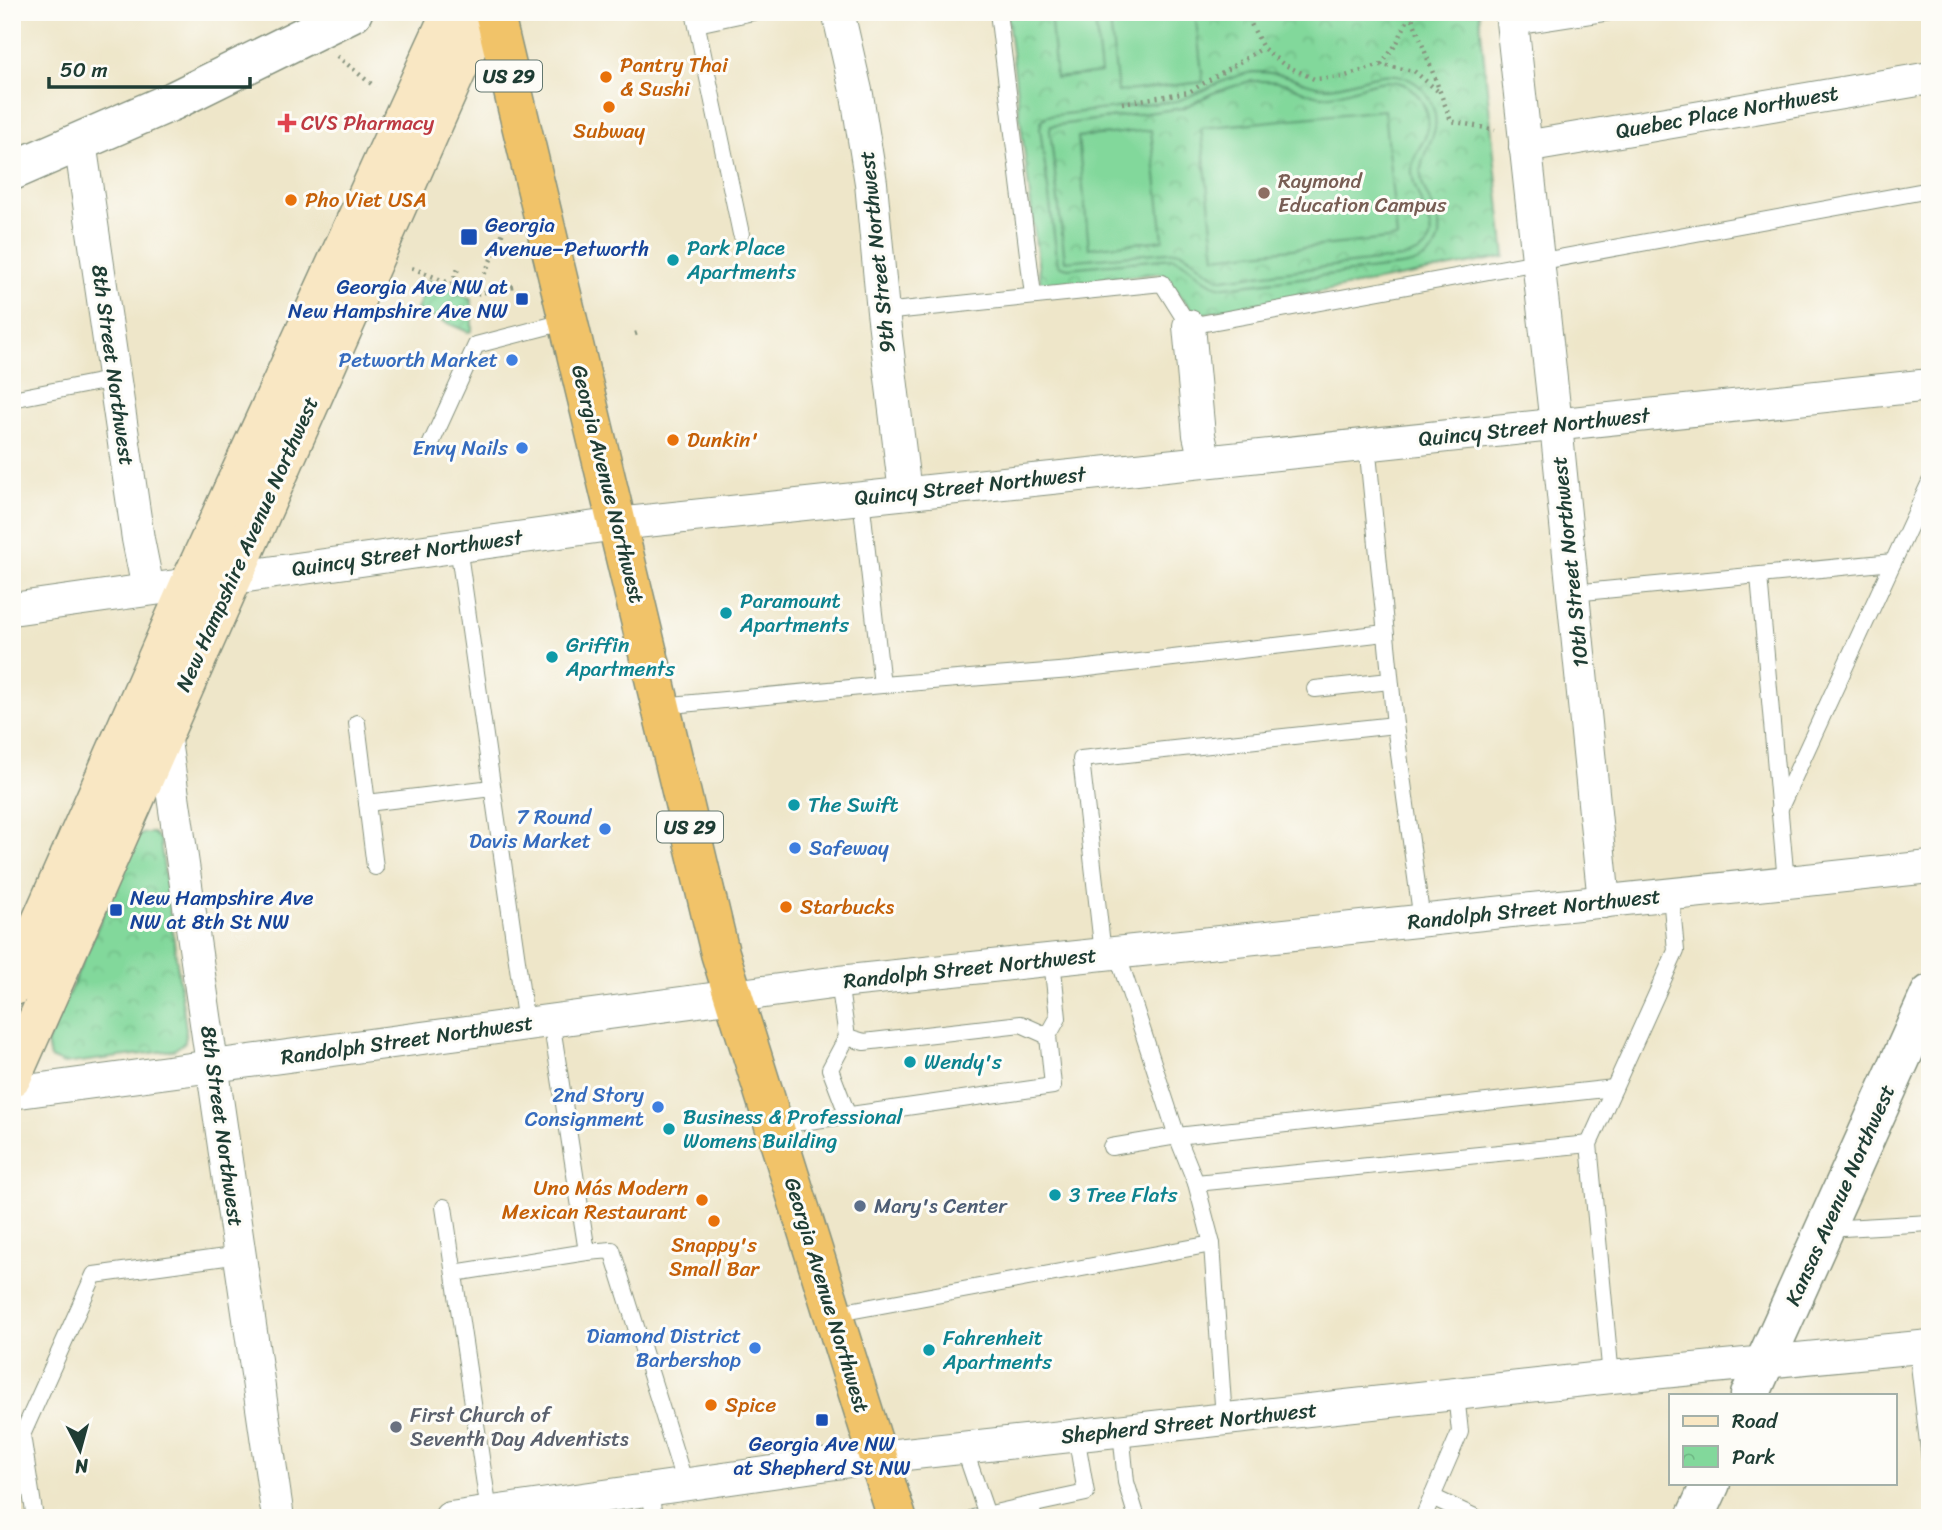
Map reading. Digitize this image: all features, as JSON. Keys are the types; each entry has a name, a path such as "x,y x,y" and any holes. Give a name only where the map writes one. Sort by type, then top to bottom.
{"highway":[{"name":"Georgia Avenue Northwest","path":"494,12 720,953 897,1518"}],"main road":[{"name":"New Hampshire Avenue Northwest","path":"12,988 190,583 451,12"},
{"name":"New Hampshire Avenue Northwest","path":"12,1077 483,12"}],"street":[{"path":"12,171 173,101 353,12"},
{"name":"9th Street Northwest","path":"838,12 864,132 905,493"},
{"name":"10th Street Northwest","path":"1512,20 1604,902"},
{"name":"Quebec Place Northwest","path":"1525,147 1930,78"},
{"name":"8th Street Northwest","path":"80,142 138,538 148,589"},
{"path":"1189,326 1199,435 1205,461"},
{"name":"Quincy Street Northwest","path":"12,609 617,524 1930,385"},
{"name":"8th Street Northwest","path":"164,734 278,1518"},
{"name":"Randolph Street Northwest","path":"12,1093 839,982 1930,867"},
{"name":"Kansas Avenue Northwest","path":"1757,1379 1930,994"},
{"name":"Shepherd Street Northwest","path":"450,1518 489,1513 652,1504 685,1484 878,1457 1611,1377 1757,1379 1923,1346"},
{"path":"1695,1518 1711,1484"}],"lane":[{"path":"741,234 696,18 753,12"},
{"path":"998,12 1033,295"},
{"path":"1512,20 1609,12"},
{"path":"883,312 1162,283 1189,326 1930,190"},
{"path":"428,450 476,345 568,321"},
{"path":"12,399 116,379"},
{"path":"1367,444 1395,725 1422,921"},
{"path":"1779,810 1930,482"},
{"path":"861,498 882,685"},
{"path":"458,546 492,788 587,1252"},
{"path":"1573,593 1893,562"},
{"path":"1759,576 1786,882"},
{"path":"661,706 1071,670 1385,633"},
{"path":"1315,689 1390,681"},
{"path":"357,723 375,867"},
{"path":"1224,1419 1212,1244 1196,1183 1110,953 1082,759 1395,725"},
{"path":"367,803 492,788"},
{"path":"1611,1377 1589,1144 1676,951 1671,895"},
{"path":"774,1126 1053,1086 1048,1036 1058,1018 1052,960"},
{"path":"839,982 847,1037 830,1069 848,1116"},
{"path":"847,1037 864,1042 1021,1024 1048,1036"},
{"path":"1111,1147 1177,1136 1614,1088"},
{"path":"1196,1183 1589,1144"},
{"path":"444,1207 489,1513"},
{"path":"1824,1230 1930,1223"},
{"path":"833,1314 1212,1244"},
{"path":"454,1273 612,1250 685,1484"},
{"path":"35,1518 22,1435 94,1275 240,1255"},
{"path":"1923,1346 1930,1460"},
{"path":"1423,1518 1460,1432 1457,1394"},
{"path":"1121,1431 1126,1482 1137,1518"},
{"path":"964,1448 980,1516 1032,1511 1086,1493 1076,1435"},
{"path":"1432,1497 1476,1518"}],"path":[{"path":"1247,13 1263,48 1283,64 1314,79 1342,77 1381,65 1414,71 1439,92"},
{"path":"1381,65 1397,43 1409,14"},
{"path":"1409,14 1451,121 1495,130"},
{"path":"1122,103 1189,92 1263,48"},
{"path":"337,56 375,87"},
{"path":"476,294 504,230"},
{"path":"412,268 476,294 518,285"},
{"path":"451,284 458,269"}],"green space":[{"name":"Raymond Education Campus","path":"1007,12 1479,12 1505,257 1197,315 1161,273 1041,286"},
{"path":"1050,12 1094,12 1101,73 1056,78"},
{"path":"1109,12 1195,12 1203,82 1118,92"},
{"path":"1243,74 1276,74 1325,87 1395,75 1420,86 1435,115 1434,132 1421,171 1424,188 1439,226 1437,243 1433,250 1420,261 1401,266 1225,287 1211,283 1173,258 1068,268 1058,265 1040,128 1042,120 1047,116 1177,101","holes":["1250,81 1273,81 1322,96 1389,81 1412,89 1422,102 1428,118 1426,135 1415,156 1412,173 1429,224 1431,235 1428,244 1419,252 1402,258 1222,279 1179,251 1065,261 1051,126 1183,108 1213,93"]},
{"path":"1384,110 1397,238 1215,257 1201,128"},
{"path":"1151,130 1163,240 1089,248 1078,137"},
{"path":"428,280 472,300 472,331 468,332 417,310"},
{"path":"144,833 153,833 160,840 186,1029 185,1042 174,1050 64,1064 50,1058 47,1043 137,837"}],"place":[{"name":"Pantry Thai & Sushi","path":"606,77"},
{"name":"Subway","path":"609,107"},
{"name":"CVS Pharmacy","path":"287,123"},
{"name":"Raymond Education Campus","path":"1264,193"},
{"name":"Pho Viet USA","path":"291,200"},
{"name":"Georgia Avenue–Petworth","path":"469,237"},
{"name":"Park Place Apartments","path":"673,260"},
{"name":"Georgia Ave NW at New Hampshire Ave NW","path":"522,299"},
{"name":"Petworth Market","path":"512,360"},
{"name":"Dunkin'","path":"673,440"},
{"name":"Envy Nails","path":"522,448"},
{"name":"Paramount Apartments","path":"726,613"},
{"name":"Griffin Apartments","path":"552,657"},
{"name":"The Swift","path":"794,805"},
{"name":"7 Round Davis Market","path":"605,829"},
{"name":"Safeway","path":"795,848"},
{"name":"Starbucks","path":"786,907"},
{"name":"New Hampshire Ave NW at 8th St NW","path":"116,910"},
{"name":"Wendy's","path":"910,1062"},
{"name":"2nd Story Consignment","path":"658,1107"},
{"name":"Business & Professional Womens Building","path":"669,1129"},
{"name":"3 Tree Flats","path":"1055,1195"},
{"name":"Uno Más Modern Mexican Restaurant","path":"702,1200"},
{"name":"Mary's Center","path":"860,1206"},
{"name":"Snappy's Small Bar","path":"714,1221"},
{"name":"Diamond District Barbershop","path":"755,1348"},
{"name":"Fahrenheit Apartments","path":"929,1350"},
{"name":"Spice","path":"711,1405"},
{"name":"Georgia Ave NW at Shepherd St NW","path":"822,1420"},
{"name":"First Church of Seventh Day Adventists","path":"396,1427"}]}
